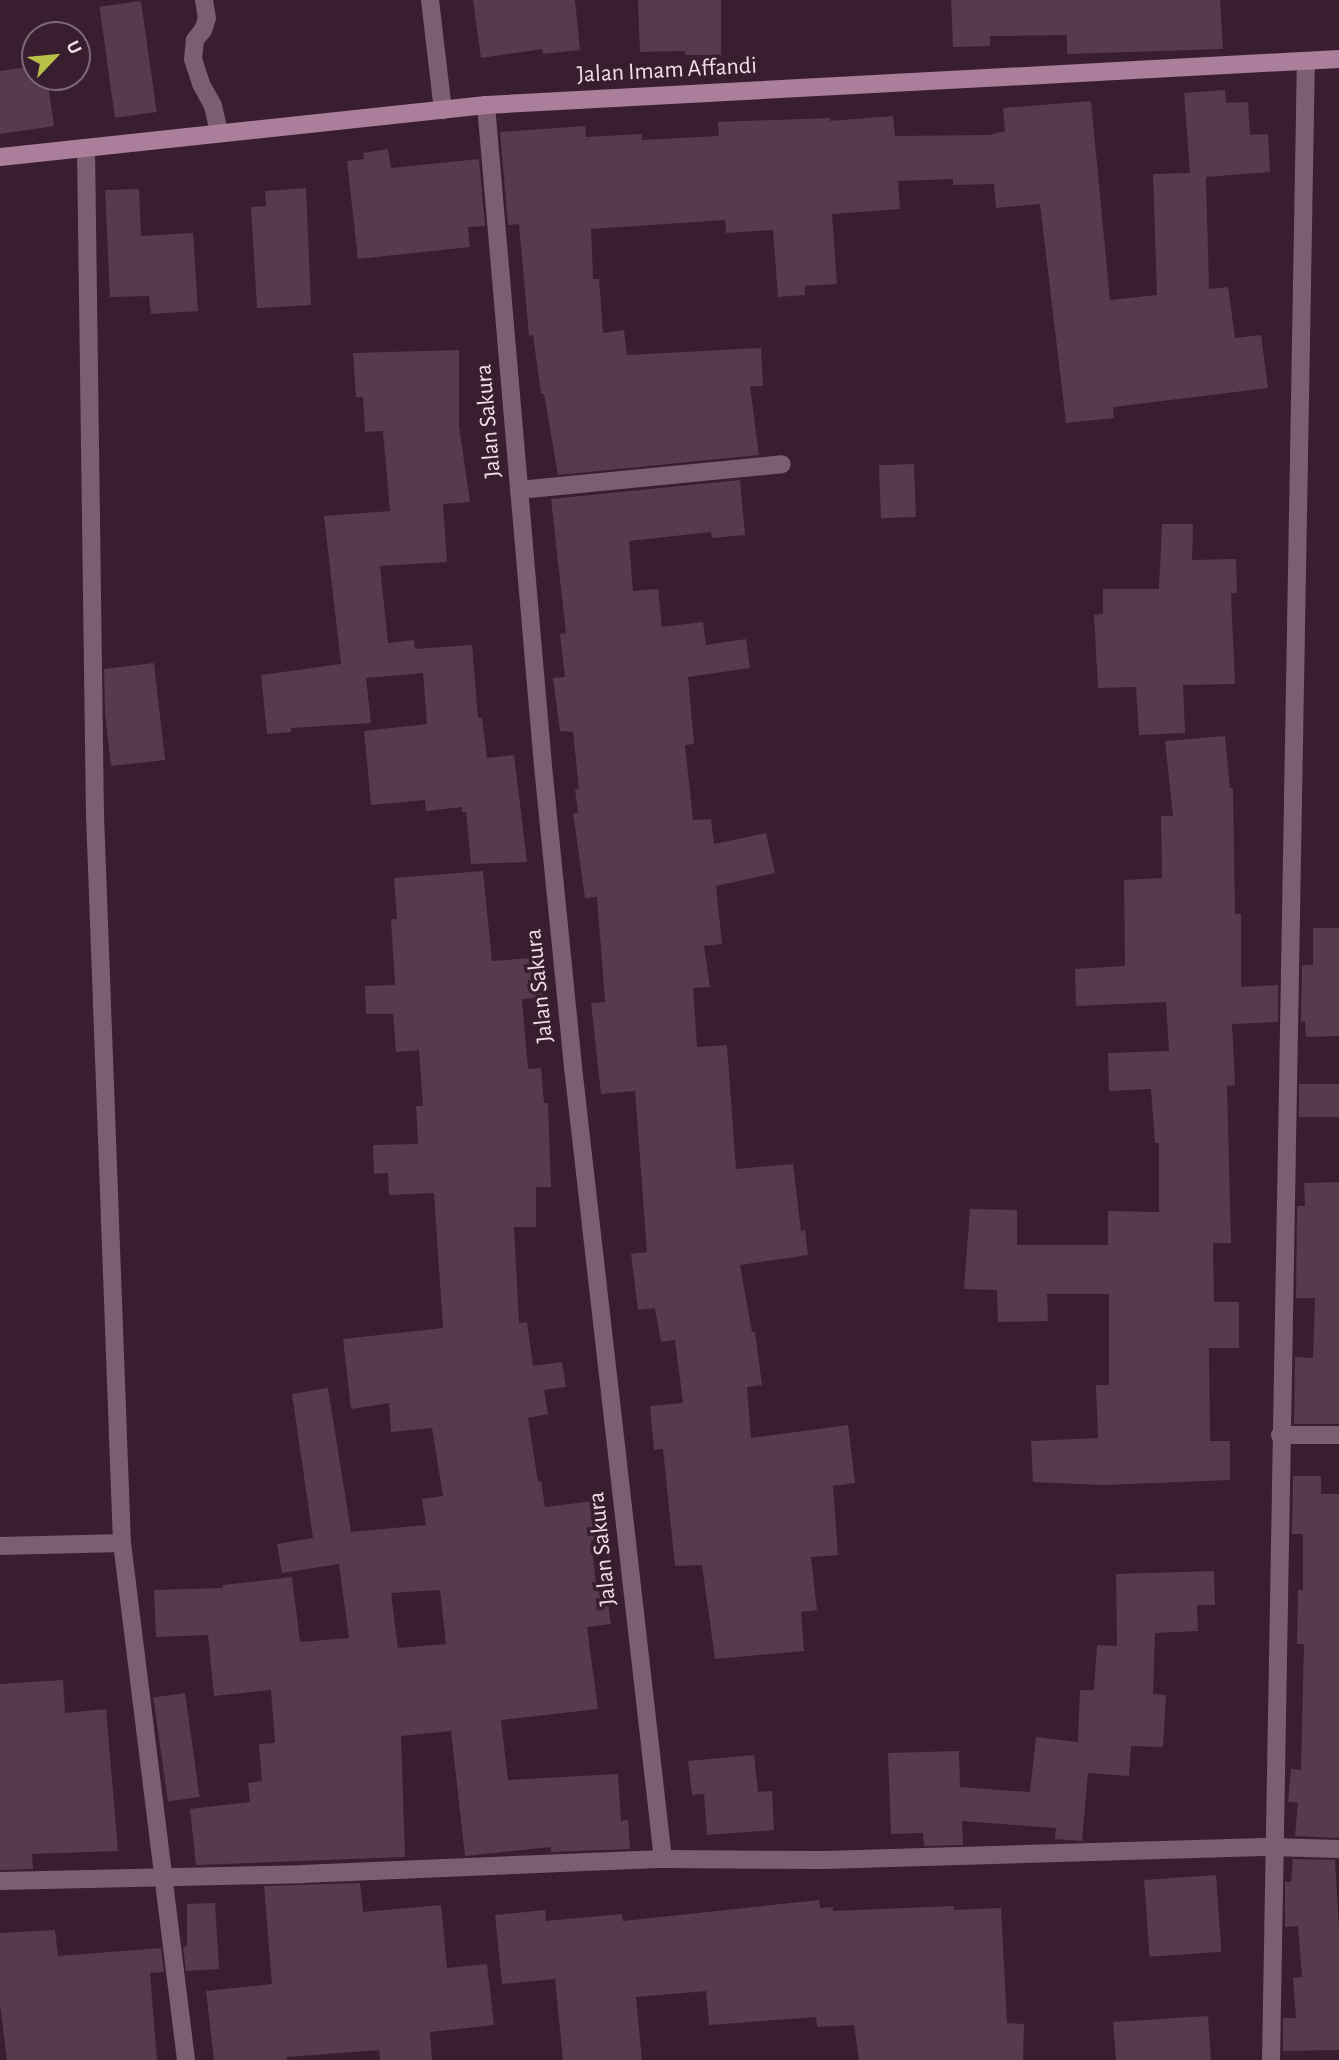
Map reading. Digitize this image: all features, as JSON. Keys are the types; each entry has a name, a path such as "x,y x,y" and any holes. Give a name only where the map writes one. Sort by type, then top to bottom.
{"street":[{"path":"204,0 207,18 203,30 195,40 193,59 201,84 213,106 219,133"},
{"path":"430,0 443,110"},
{"name":"Jalan Imam Affandi","path":"0,158 486,105 1339,59"},
{"path":"1271,2060 1272,1847 1306,61"},
{"name":"Jalan Sakura","path":"486,105 573,1067 663,1859"},
{"path":"86,148 95,815 122,1543 186,2060"},
{"path":"519,491 782,464"},
{"path":"1280,1435 1339,1435"},
{"path":"0,1546 122,1543"},
{"path":"0,1881 663,1859 824,1860 1272,1847 1339,1849"}],"building":[{"path":"473,0 575,0 580,50 543,54 542,49 481,58"},
{"path":"638,0 721,0 721,55 685,55 685,51 640,52"},
{"path":"951,0 1220,0 1223,49 1067,54 1067,35 990,36 990,46 953,47"},
{"path":"141,1 157,112 115,118 99,7"},
{"path":"21,68 21,91 49,91 54,126 0,134 0,71"},
{"path":"1225,90 1226,103 1248,102 1250,135 1268,134 1270,172 1206,177 1209,289 1228,287 1235,338 1261,335 1268,388 1113,407 1114,418 1066,423 1040,204 996,208 994,184 953,185 953,179 898,181 900,209 832,214 837,284 805,286 805,295 778,297 773,230 726,233 725,220 591,229 593,279 599,279 603,333 624,330 627,355 761,348 763,386 750,386 759,455 558,475 544,394 541,394 533,335 529,336 519,224 508,225 500,132 585,126 586,137 642,134 642,140 719,136 718,122 830,118 830,121 893,116 895,136 990,135 1005,131 1003,108 1091,101 1110,300 1157,295 1153,174 1190,173 1184,93"},
{"path":"388,149 391,168 479,159 485,226 468,227 470,247 358,259 347,161 364,159 363,153"},
{"path":"306,188 311,305 257,308 251,207 266,206 265,191"},
{"path":"139,189 141,236 193,233 198,311 151,314 149,296 110,297 105,190"},
{"path":"459,350 459,426 470,502 443,504 447,562 380,566 388,643 414,640 415,649 472,645 478,718 482,718 487,758 514,755 527,862 471,864 466,812 462,812 462,807 426,811 425,800 371,805 364,731 427,724 423,673 366,678 371,723 291,728 291,732 267,734 261,675 341,664 324,516 390,511 383,431 365,432 363,397 356,397 353,353"},
{"path":"914,464 916,517 881,518 879,465"},
{"path":"740,480 745,535 712,538 711,532 629,541 633,591 658,589 662,627 703,622 706,645 746,639 750,668 688,677 694,744 685,745 693,820 711,819 714,844 766,833 775,873 716,886 722,944 704,946 710,987 693,988 697,1047 727,1045 736,1169 793,1164 801,1231 805,1230 808,1255 740,1265 752,1332 755,1332 762,1385 747,1387 751,1438 848,1425 855,1483 833,1486 838,1555 811,1557 817,1610 801,1612 804,1651 715,1659 702,1565 675,1566 663,1449 654,1450 650,1406 683,1403 675,1340 661,1342 655,1308 638,1310 631,1254 647,1252 635,1091 601,1094 591,1003 605,1002 597,897 585,898 573,813 578,813 575,789 579,789 573,732 560,731 553,678 565,677 560,634 566,633 551,499"},
{"path":"1162,524 1193,524 1192,560 1236,559 1237,593 1231,593 1235,684 1183,685 1185,733 1139,735 1136,687 1098,688 1094,615 1103,614 1103,589 1159,589"},
{"path":"154,663 165,760 111,766 104,669"},
{"path":"1225,736 1230,788 1233,788 1235,914 1241,914 1241,987 1278,985 1278,1022 1232,1024 1235,1085 1227,1086 1231,1243 1213,1243 1214,1302 1239,1302 1239,1348 1209,1348 1210,1441 1230,1441 1230,1480 1104,1485 1033,1482 1031,1441 1098,1438 1096,1385 1109,1385 1109,1294 1047,1294 1048,1321 998,1322 997,1290 964,1289 970,1209 1017,1210 1017,1245 1108,1245 1108,1211 1159,1212 1159,1143 1155,1143 1151,1089 1109,1091 1108,1053 1169,1051 1166,1002 1076,1006 1075,969 1125,966 1124,880 1162,878 1161,816 1173,816 1165,741"},
{"path":"483,871 492,961 545,957 548,997 522,999 528,1069 541,1068 544,1103 548,1103 551,1187 536,1187 536,1227 514,1227 519,1323 527,1322 533,1366 562,1362 566,1387 544,1390 548,1414 528,1418 538,1482 541,1481 545,1507 601,1500 606,1539 591,1541 597,1592 606,1590 611,1624 587,1627 598,1709 501,1720 508,1780 618,1774 621,1821 628,1820 630,1849 551,1852 551,1847 465,1856 451,1731 401,1736 405,1857 196,1865 190,1809 250,1802 248,1783 262,1781 259,1744 275,1743 271,1690 214,1696 208,1635 156,1637 154,1590 223,1588 223,1585 292,1577 300,1642 349,1638 339,1564 282,1573 277,1544 313,1538 292,1394 328,1388 351,1532 426,1525 422,1499 443,1496 432,1428 391,1432 389,1403 351,1409 343,1339 443,1328 434,1193 389,1195 388,1173 374,1174 373,1145 418,1144 416,1106 423,1106 419,1050 396,1052 393,1014 366,1014 365,986 395,985 391,919 397,919 394,878","holes":["440,1590 446,1644 398,1648 391,1593"]},
{"path":"1313,928 1339,928 1339,1036 1306,1037 1305,1021 1301,1022 1302,965 1313,965"},
{"path":"1299,1084 1339,1084 1339,1117 1299,1117"},
{"path":"1339,1182 1339,1424 1294,1424 1295,1357 1313,1358 1315,1298 1296,1298 1297,1206 1305,1206 1304,1183"},
{"path":"1293,1476 1321,1476 1321,1494 1339,1494 1339,1838 1295,1836 1298,1803 1288,1802 1291,1769 1301,1770 1304,1644 1297,1644 1298,1590 1303,1590 1303,1534 1292,1534"},
{"path":"1214,1571 1215,1605 1197,1605 1198,1631 1155,1633 1153,1694 1166,1695 1163,1747 1131,1746 1129,1776 1088,1773 1082,1841 1055,1839 1056,1828 962,1821 963,1845 924,1846 923,1833 891,1834 888,1753 959,1751 960,1787 1030,1792 1036,1737 1078,1742 1080,1690 1094,1690 1097,1645 1117,1646 1116,1574"},
{"path":"63,1680 65,1713 106,1709 118,1851 32,1854 33,1869 0,1870 0,1684"},
{"path":"185,1693 200,1797 168,1801 153,1697"},
{"path":"754,1755 758,1792 772,1791 774,1830 707,1835 704,1794 692,1795 688,1761"},
{"path":"1293,1859 1335,1860 1339,1928 1339,2050 1283,2051 1283,2018 1296,2018 1293,1978 1302,1977 1298,1926 1285,1927 1285,1882 1291,1882"},
{"path":"1216,1875 1221,1952 1150,1957 1144,1880"},
{"path":"360,1883 363,1912 441,1905 447,1968 487,1964 494,2025 430,2032 432,2060 380,2060 379,2050 287,2057 287,2060 214,2060 206,1991 272,1984 264,1886"},
{"path":"819,1900 820,1908 833,1907 833,1911 954,1906 954,1910 1001,1908 1007,2023 1024,2024 1023,2060 859,2060 854,2025 817,2027 816,2017 709,2025 706,1991 636,1997 642,2060 563,2060 555,1979 502,1984 495,1915 545,1910 546,1921 622,1914 623,1921"},
{"path":"215,1903 219,1969 186,1971 183,1947 187,1946 187,1904"},
{"path":"55,1930 58,1956 161,1948 164,1972 150,1973 157,2060 7,2060 0,2004 0,1933"},
{"path":"1208,2016 1211,2060 1116,2060 1113,2022"}]}
